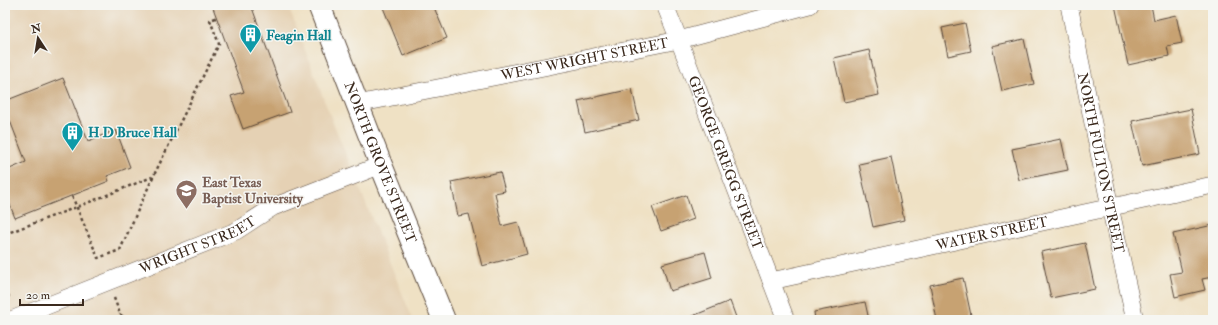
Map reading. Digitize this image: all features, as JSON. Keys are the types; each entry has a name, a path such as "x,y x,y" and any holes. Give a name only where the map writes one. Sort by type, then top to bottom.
{"main road":[{"name":"NORTH GROVE STREET","path":"319,5 381,165 444,320"}],"street":[{"name":"GEORGE GREGG STREET","path":"665,5 786,320"},
{"name":"WEST WRIGHT STREET","path":"357,104 679,40 810,5"},
{"name":"NORTH FULTON STREET","path":"1069,5 1110,207 1135,320"},
{"name":"WRIGHT STREET","path":"11,320 236,231 273,207 381,165"},
{"name":"WATER STREET","path":"771,281 1213,184"}],"path":[{"path":"72,196 98,258 120,250 153,177 219,44 210,20 216,18"},
{"path":"5,234 77,208 153,177"},
{"path":"5,289 9,297"},
{"path":"114,298 120,314 126,320"},
{"path":"117,320 120,314"}],"shaded area":[{"name":"East Texas Baptist University","path":"5,5 288,5 324,100 413,320 5,320"}],"building":[{"name":"Feagin Hall","path":"212,5 251,5 290,112 243,129 231,96 244,92"},
{"path":"382,5 433,5 447,38 403,56"},
{"path":"1115,5 1151,5 1154,20 1176,15 1182,43 1167,46 1169,56 1128,65"},
{"path":"965,23 971,51 948,56 942,28"},
{"path":"1024,39 1034,84 1002,91 992,46"},
{"path":"869,50 879,95 844,102 834,58"},
{"name":"H D Bruce Hall","path":"63,78 88,141 116,130 130,167 107,176 109,181 15,218 5,192 5,171 26,162 5,108 5,101"},
{"path":"632,89 639,120 585,132 578,101"},
{"path":"1191,109 1200,154 1142,166 1132,121"},
{"path":"1061,139 1068,170 1019,180 1012,149"},
{"path":"891,157 904,220 873,227 859,164"},
{"path":"500,172 505,191 495,193 502,226 518,222 527,254 482,266 469,214 458,216 451,182"},
{"path":"686,195 694,219 661,231 652,207"},
{"path":"1213,225 1213,277 1202,279 1205,290 1175,297 1170,274 1182,272 1173,234"},
{"path":"1085,243 1095,289 1051,298 1041,252"},
{"path":"705,252 712,278 670,291 662,264"},
{"path":"963,278 972,320 937,320 930,285"},
{"path":"730,301 737,320 685,319"},
{"path":"865,302 869,320 815,320 814,312"}],"place":[{"name":"Feagin Hall","path":"250,54"},
{"name":"H D Bruce Hall","path":"73,152"},
{"name":"East Texas Baptist University","path":"187,210"}]}
